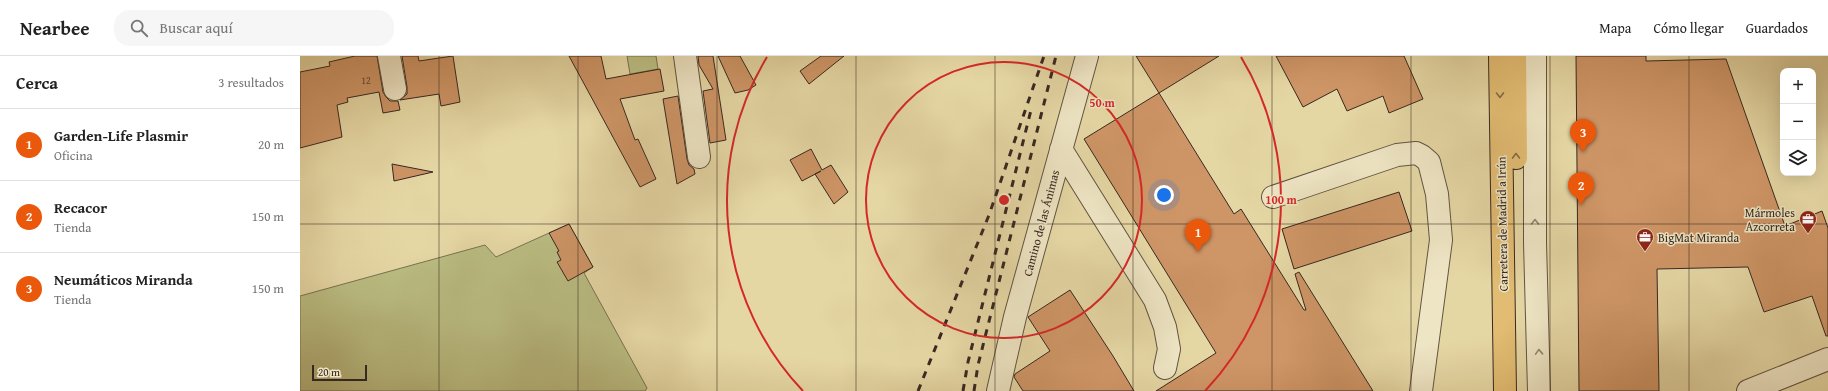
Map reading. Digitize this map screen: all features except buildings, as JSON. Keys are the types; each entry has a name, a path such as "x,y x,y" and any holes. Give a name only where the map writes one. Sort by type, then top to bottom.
{"highway":[{"name":"Carretera de Madrid a Irún","path":"1500,56 1505,391"},
{"name":"Carretera de Madrid a Irún","path":"1515,56 1519,391"},
{"path":"1495,391 1502,254"}],"street":[{"path":"389,56 395,89"},
{"path":"685,56 699,157"},
{"name":"Camino de las Ánimas","path":"998,391 1015,317 1087,56"},
{"path":"1535,56 1536,243 1539,391"},
{"path":"1061,148 1155,300 1165,328 1169,348 1165,368"},
{"path":"1273,197 1396,155 1416,153 1429,162 1436,194 1441,240 1421,391"},
{"path":"1748,391 1828,359"}],"green space":[{"path":"627,56 656,56 658,69 630,74"},
{"path":"569,224 593,267 584,273 647,388 645,391 300,391 300,296 485,245 496,257"}],"railway":[{"path":"918,391 989,215 1044,56"},
{"path":"974,391 978,365 1056,56"},
{"path":"963,391 968,362 1032,106"}],"place":[{"name":"Neumáticos Miranda","path":"1583,152"},
{"name":"Recacor","path":"1581,205"},
{"name":"Mármoles Azcorreta","path":"1808,234"},
{"name":"Garden-Life Plasmir","path":"1198,252"},
{"name":"BigMat Miranda","path":"1645,252"}]}
